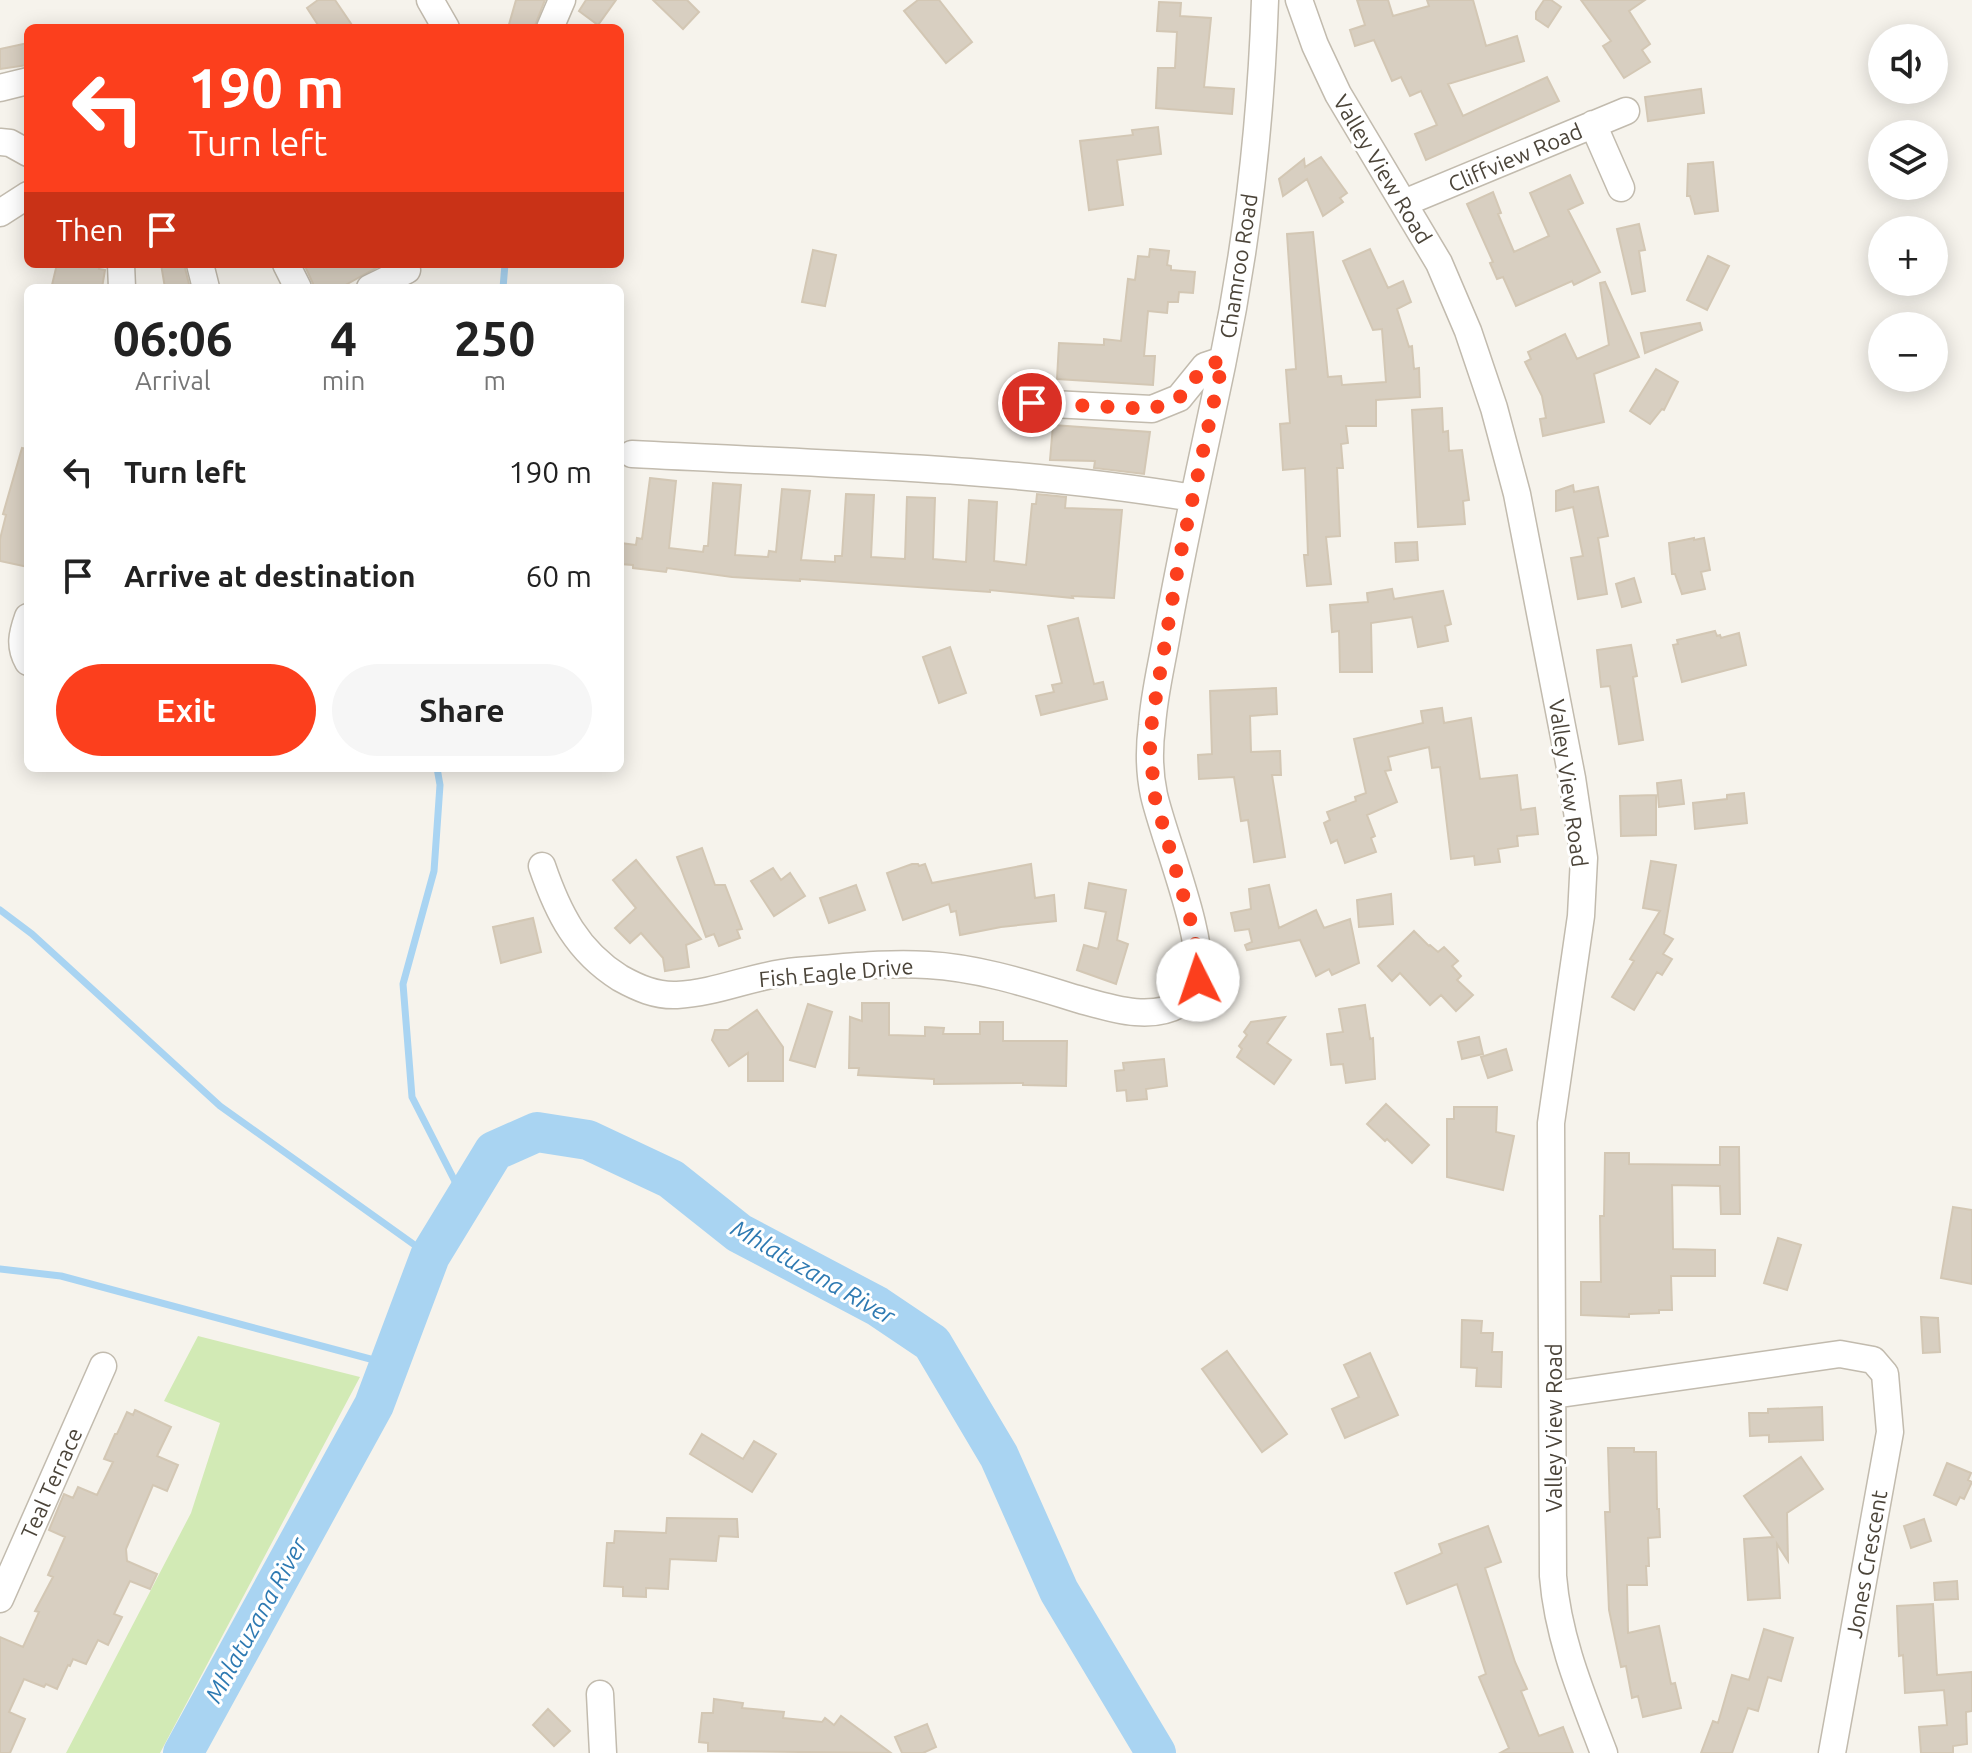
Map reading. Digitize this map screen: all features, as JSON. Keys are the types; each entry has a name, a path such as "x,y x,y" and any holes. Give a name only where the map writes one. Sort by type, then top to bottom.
{"street":[{"path":"430,0 444,24"},
{"path":"552,24 562,0"},
{"name":"Chamroo Road","path":"1189,997 1198,980 1199,966 1193,929 1155,798 1150,748 1152,720 1179,561 1246,240 1265,0"},
{"name":"Valley View Road","path":"1299,0 1315,45 1338,94 1439,263 1468,331 1494,408 1517,494 1572,778 1584,858 1581,916 1551,1123 1553,1576 1555,1610 1563,1643 1604,1753"},
{"path":"0,88 24,82"},
{"name":"Cliffview Road","path":"1404,203 1626,111"},
{"path":"1593,124 1621,188"},
{"path":"0,142 10,143 24,151"},
{"path":"0,213 24,198"},
{"path":"379,284 403,274"},
{"path":"1032,403 1152,409 1179,398 1205,366 1223,360"},
{"path":"632,454 877,467 1109,484 1193,498"},
{"path":"24,631 24,653"},
{"name":"Fish Eagle Drive","path":"542,866 554,902 570,932 586,952 606,969 654,994 679,995 781,972 927,964 998,975 1114,1009 1153,1013 1172,1008 1189,997"},
{"name":"Jones Crescent","path":"1553,1395 1840,1354 1873,1360 1885,1374 1890,1432 1832,1753"},
{"name":"Teal Terrace","path":"0,1599 103,1366"},
{"path":"600,1694 603,1753"}],"green space":[{"path":"198,1336 360,1377 160,1753 66,1753 191,1513 220,1423 164,1401"}],"building":[{"path":"318,0 335,0 351,24 317,24 307,8"},
{"path":"516,0 545,0 536,24 509,24"},
{"path":"586,0 616,0 599,24 579,11"},
{"path":"653,0 687,0 699,12 683,29"},
{"path":"918,0 939,0 972,42 946,63 904,11"},
{"path":"1357,0 1388,0 1393,16 1429,6 1427,0 1473,0 1486,46 1517,36 1524,61 1448,84 1463,116 1547,77 1559,101 1426,160 1415,134 1437,125 1421,91 1410,96 1401,77 1392,81 1374,40 1355,46 1350,30 1365,25"},
{"path":"1544,0 1551,0 1561,7 1548,27 1536,19 1536,12"},
{"path":"1581,0 1645,0 1629,11 1650,44 1642,50 1650,62 1624,78 1603,46 1611,41"},
{"path":"1159,2 1181,3 1180,16 1211,18 1204,87 1234,89 1232,114 1156,108 1158,68 1175,68 1177,32 1157,31"},
{"path":"24,44 24,66 0,69 0,49"},
{"path":"1701,89 1704,113 1648,121 1645,97"},
{"path":"1158,127 1161,154 1117,160 1123,205 1089,210 1080,141 1133,135 1132,130"},
{"path":"1321,157 1347,193 1340,198 1343,202 1323,216 1307,179 1283,196 1279,179 1304,159 1305,167"},
{"path":"1713,162 1718,211 1695,214 1690,196 1687,196 1688,164"},
{"path":"1570,175 1583,203 1568,210 1600,272 1516,306 1503,277 1497,279 1490,263 1493,262 1467,204 1493,192 1501,213 1498,214 1514,252 1549,236 1530,193"},
{"path":"1639,224 1645,250 1639,251 1645,291 1632,294 1617,229"},
{"path":"1313,232 1328,377 1341,376 1342,385 1386,382 1382,329 1373,330 1343,261 1370,249 1388,288 1403,281 1411,302 1397,309 1409,347 1412,346 1414,369 1419,368 1420,397 1376,400 1376,426 1346,426 1348,443 1341,444 1343,468 1337,468 1340,536 1326,537 1331,584 1307,586 1304,555 1308,555 1305,468 1283,470 1280,424 1290,423 1286,370 1296,369 1287,234"},
{"path":"1150,249 1169,251 1167,265 1171,266 1171,270 1195,272 1193,293 1179,292 1178,302 1168,302 1167,313 1148,311 1144,356 1155,356 1153,385 1057,379 1059,343 1104,345 1104,339 1121,341 1128,279 1135,280 1138,256 1149,257"},
{"path":"813,250 836,255 825,306 802,302"},
{"path":"1708,256 1729,266 1707,310 1687,300"},
{"path":"56,268 105,270 103,284 52,284"},
{"path":"162,268 185,268 189,284 164,284"},
{"path":"306,268 376,268 347,284 313,284"},
{"path":"1605,282 1639,357 1594,374 1604,422 1543,436 1540,419 1546,418 1542,396 1525,362 1531,359 1528,352 1565,334 1577,359 1609,345 1600,283"},
{"path":"1700,323 1702,330 1645,353 1641,333"},
{"path":"1656,369 1678,382 1664,410 1650,424 1630,411"},
{"path":"1442,408 1443,432 1448,431 1449,451 1462,450 1469,500 1463,501 1465,524 1418,527 1412,410"},
{"path":"1053,425 1150,432 1144,474 1094,468 1095,461 1050,460"},
{"path":"24,448 24,566 0,561 0,539 6,515 3,514"},
{"path":"650,478 676,481 669,548 703,552 704,546 708,546 713,483 741,485 735,555 768,557 769,551 776,552 782,489 810,491 801,560 835,562 835,556 842,556 846,494 874,495 871,557 905,559 907,497 935,498 933,559 966,562 969,500 997,502 994,561 1026,565 1032,504 1036,504 1037,494 1066,497 1065,508 1122,510 1114,598 732,577 667,568 666,572 624,564 624,544 636,545 637,538 642,539"},
{"path":"1573,485 1574,492 1598,487 1608,536 1598,538 1607,594 1578,599 1571,558 1583,556 1573,507 1556,511 1556,491"},
{"path":"1704,538 1710,570 1701,572 1705,589 1682,594 1675,574 1672,574 1669,543"},
{"path":"1417,542 1418,560 1396,562 1395,543"},
{"path":"1634,578 1641,602 1622,607 1616,584"},
{"path":"1392,589 1394,599 1443,591 1451,624 1445,626 1448,641 1418,647 1412,617 1371,623 1372,672 1340,672 1339,631 1332,632 1330,605 1368,602 1367,593"},
{"path":"1078,618 1094,684 1103,682 1107,699 1041,715 1036,696 1054,692 1052,685 1062,683 1048,626"},
{"path":"1715,631 1721,638 1739,633 1746,665 1682,682 1673,645 1678,644 1677,640"},
{"path":"1631,645 1643,740 1619,744 1610,686 1601,687 1597,650"},
{"path":"950,647 966,693 939,703 923,657"},
{"path":"1276,688 1277,714 1250,716 1251,752 1280,751 1281,775 1272,775 1285,857 1254,862 1248,820 1241,821 1234,777 1199,779 1198,755 1212,754 1210,691"},
{"path":"1442,708 1444,723 1471,718 1480,779 1517,775 1521,810 1535,808 1538,834 1517,836 1518,846 1498,849 1500,862 1475,865 1474,856 1451,859 1440,767 1432,768 1429,747 1388,757 1391,770 1385,771 1397,802 1367,815 1375,836 1371,838 1376,852 1345,863 1337,840 1331,843 1324,823 1330,820 1327,812 1356,801 1355,797 1366,793 1354,739 1423,723 1421,711"},
{"path":"1681,780 1684,804 1659,807 1657,783"},
{"path":"1744,793 1747,823 1695,829 1693,803 1727,799 1727,795"},
{"path":"1656,795 1656,835 1621,836 1620,796"},
{"path":"702,848 715,885 725,885 742,929 737,930 740,938 719,946 714,934 706,937 677,857"},
{"path":"636,860 701,939 686,945 689,967 665,971 663,958 641,933 630,943 615,928 636,908 613,880"},
{"path":"1651,861 1676,865 1664,934 1673,939 1663,954 1672,959 1662,975 1657,972 1634,1010 1612,997 1634,961 1630,959 1660,911 1643,908"},
{"path":"912,864 925,864 932,883 1031,864 1035,898 1054,895 1056,921 960,935 956,911 951,912 949,904 903,920 887,873"},
{"path":"773,868 781,880 790,873 805,896 774,916 751,881"},
{"path":"1089,883 1126,890 1117,940 1128,944 1116,984 1077,970 1084,945 1098,949 1106,912 1085,908"},
{"path":"856,885 865,910 829,923 820,898"},
{"path":"1269,885 1279,928 1316,910 1324,928 1350,919 1359,963 1332,975 1329,969 1316,976 1300,940 1247,950 1245,945 1252,942 1249,929 1235,931 1231,913 1251,909 1249,889"},
{"path":"1391,894 1393,924 1359,927 1357,900"},
{"path":"533,918 541,952 501,963 493,927"},
{"path":"1414,931 1429,946 1438,952 1444,947 1458,961 1452,966 1461,976 1457,980 1473,995 1456,1011 1441,995 1430,1005 1400,973 1392,981 1378,966"},
{"path":"862,1003 889,1003 889,1035 925,1036 925,1027 944,1028 943,1034 980,1034 980,1022 1003,1022 1003,1041 1067,1041 1066,1086 934,1084 934,1079 858,1075 859,1068 849,1068 850,1017 862,1021"},
{"path":"808,1004 832,1012 815,1067 790,1060"},
{"path":"1365,1005 1370,1039 1373,1038 1375,1079 1346,1083 1343,1064 1331,1065 1327,1034 1343,1032 1339,1009"},
{"path":"757,1010 783,1047 783,1081 748,1081 748,1053 729,1066 712,1040 715,1030 728,1030"},
{"path":"1285,1017 1267,1043 1291,1060 1274,1084 1237,1057 1242,1049 1239,1046 1247,1035 1244,1032 1251,1022"},
{"path":"1479,1037 1483,1054 1462,1059 1458,1042"},
{"path":"1506,1049 1512,1070 1488,1078 1481,1057"},
{"path":"1164,1059 1167,1086 1146,1089 1147,1099 1127,1101 1126,1090 1117,1091 1115,1071 1124,1070 1123,1063"},
{"path":"1386,1104 1429,1145 1412,1163 1367,1124"},
{"path":"1454,1107 1497,1107 1496,1132 1514,1136 1503,1190 1447,1177 1447,1119 1454,1119"},
{"path":"1720,1147 1739,1147 1740,1214 1721,1214 1720,1186 1672,1185 1673,1249 1715,1250 1715,1276 1671,1276 1672,1310 1629,1314 1629,1317 1581,1315 1581,1282 1601,1282 1600,1216 1604,1216 1605,1153 1629,1153 1629,1164 1720,1165"},
{"path":"1953,1207 1972,1210 1972,1284 1941,1278"},
{"path":"1778,1238 1801,1245 1787,1290 1764,1283"},
{"path":"1921,1317 1938,1318 1940,1352 1923,1353"},
{"path":"1462,1320 1482,1321 1481,1333 1493,1333 1492,1352 1502,1352 1501,1387 1476,1386 1477,1368 1461,1367"},
{"path":"1227,1351 1287,1434 1262,1452 1202,1369"},
{"path":"1370,1353 1398,1415 1345,1438 1332,1409 1359,1397 1344,1365"},
{"path":"1822,1407 1823,1440 1769,1442 1769,1435 1750,1436 1749,1413 1768,1413 1768,1409"},
{"path":"135,1410 171,1427 157,1456 178,1465 167,1491 153,1485 126,1549 127,1561 157,1574 150,1589 130,1581 114,1614 122,1617 108,1645 98,1640 86,1664 73,1659 57,1689 24,1679 9,1712 25,1719 10,1753 0,1753 0,1637 23,1647 39,1612 35,1611 53,1577 48,1575 65,1537 49,1530 64,1494 73,1498 78,1487 97,1495 113,1462 104,1459 115,1434 127,1412 133,1415"},
{"path":"702,1434 743,1459 754,1441 776,1454 752,1492 690,1454"},
{"path":"1608,1448 1656,1452 1660,1537 1648,1538 1647,1585 1627,1585 1628,1633 1659,1626 1671,1684 1675,1683 1681,1708 1643,1717 1638,1696 1632,1698 1626,1666 1621,1667 1609,1610 1605,1512 1610,1512"},
{"path":"1801,1457 1823,1489 1787,1513 1788,1561 1777,1544 1780,1598 1748,1600 1744,1539 1773,1537 1744,1496"},
{"path":"1947,1463 1971,1473 1968,1480 1972,1482 1964,1499 1960,1497 1956,1505 1934,1495"},
{"path":"667,1518 737,1519 738,1537 719,1536 716,1561 670,1559 668,1589 646,1588 646,1597 623,1596 623,1587 604,1586 607,1543 614,1543 615,1531 666,1533"},
{"path":"1924,1519 1931,1541 1911,1548 1904,1526"},
{"path":"1488,1526 1501,1562 1485,1568 1515,1662 1527,1689 1521,1691 1539,1736 1563,1727 1573,1753 1500,1753 1509,1748 1479,1677 1486,1674 1457,1584 1407,1604 1395,1573 1442,1553 1439,1544"},
{"path":"1957,1581 1958,1599 1935,1600 1934,1583"},
{"path":"1933,1604 1937,1675 1972,1672 1972,1711 1966,1712 1967,1744 1953,1746 1953,1753 1921,1753 1919,1727 1947,1725 1944,1690 1905,1693 1903,1655 1899,1656 1897,1606"},
{"path":"1764,1629 1793,1638 1781,1681 1768,1677 1758,1711 1748,1708 1732,1753 1701,1753 1713,1721 1718,1723 1732,1675 1749,1680"},
{"path":"714,1699 743,1703 742,1708 784,1712 783,1718 822,1722 825,1718 834,1725 841,1716 891,1753 708,1751 708,1743 699,1742 702,1713 713,1713"},
{"path":"548,1709 570,1731 554,1746 533,1725"},
{"path":"927,1724 936,1747 923,1753 902,1753 895,1737"}],"waterway":[{"path":"503,284 505,268"},
{"path":"438,772 440,785 434,871 403,984 412,1097 464,1199"},
{"path":"0,910 32,934 220,1106 430,1256"},
{"name":"Mhlatuzana River","path":"183,1753 374,1405 430,1256 494,1151 537,1132 588,1140 671,1179 739,1233 877,1306 932,1343 999,1456 1059,1591 1156,1753"},
{"path":"0,1269 61,1276 389,1364"}],"route":[{"path":"1032,403 1152,409 1179,398 1205,366 1223,360 1179,561 1150,748 1155,798 1193,929 1198,980"}]}
